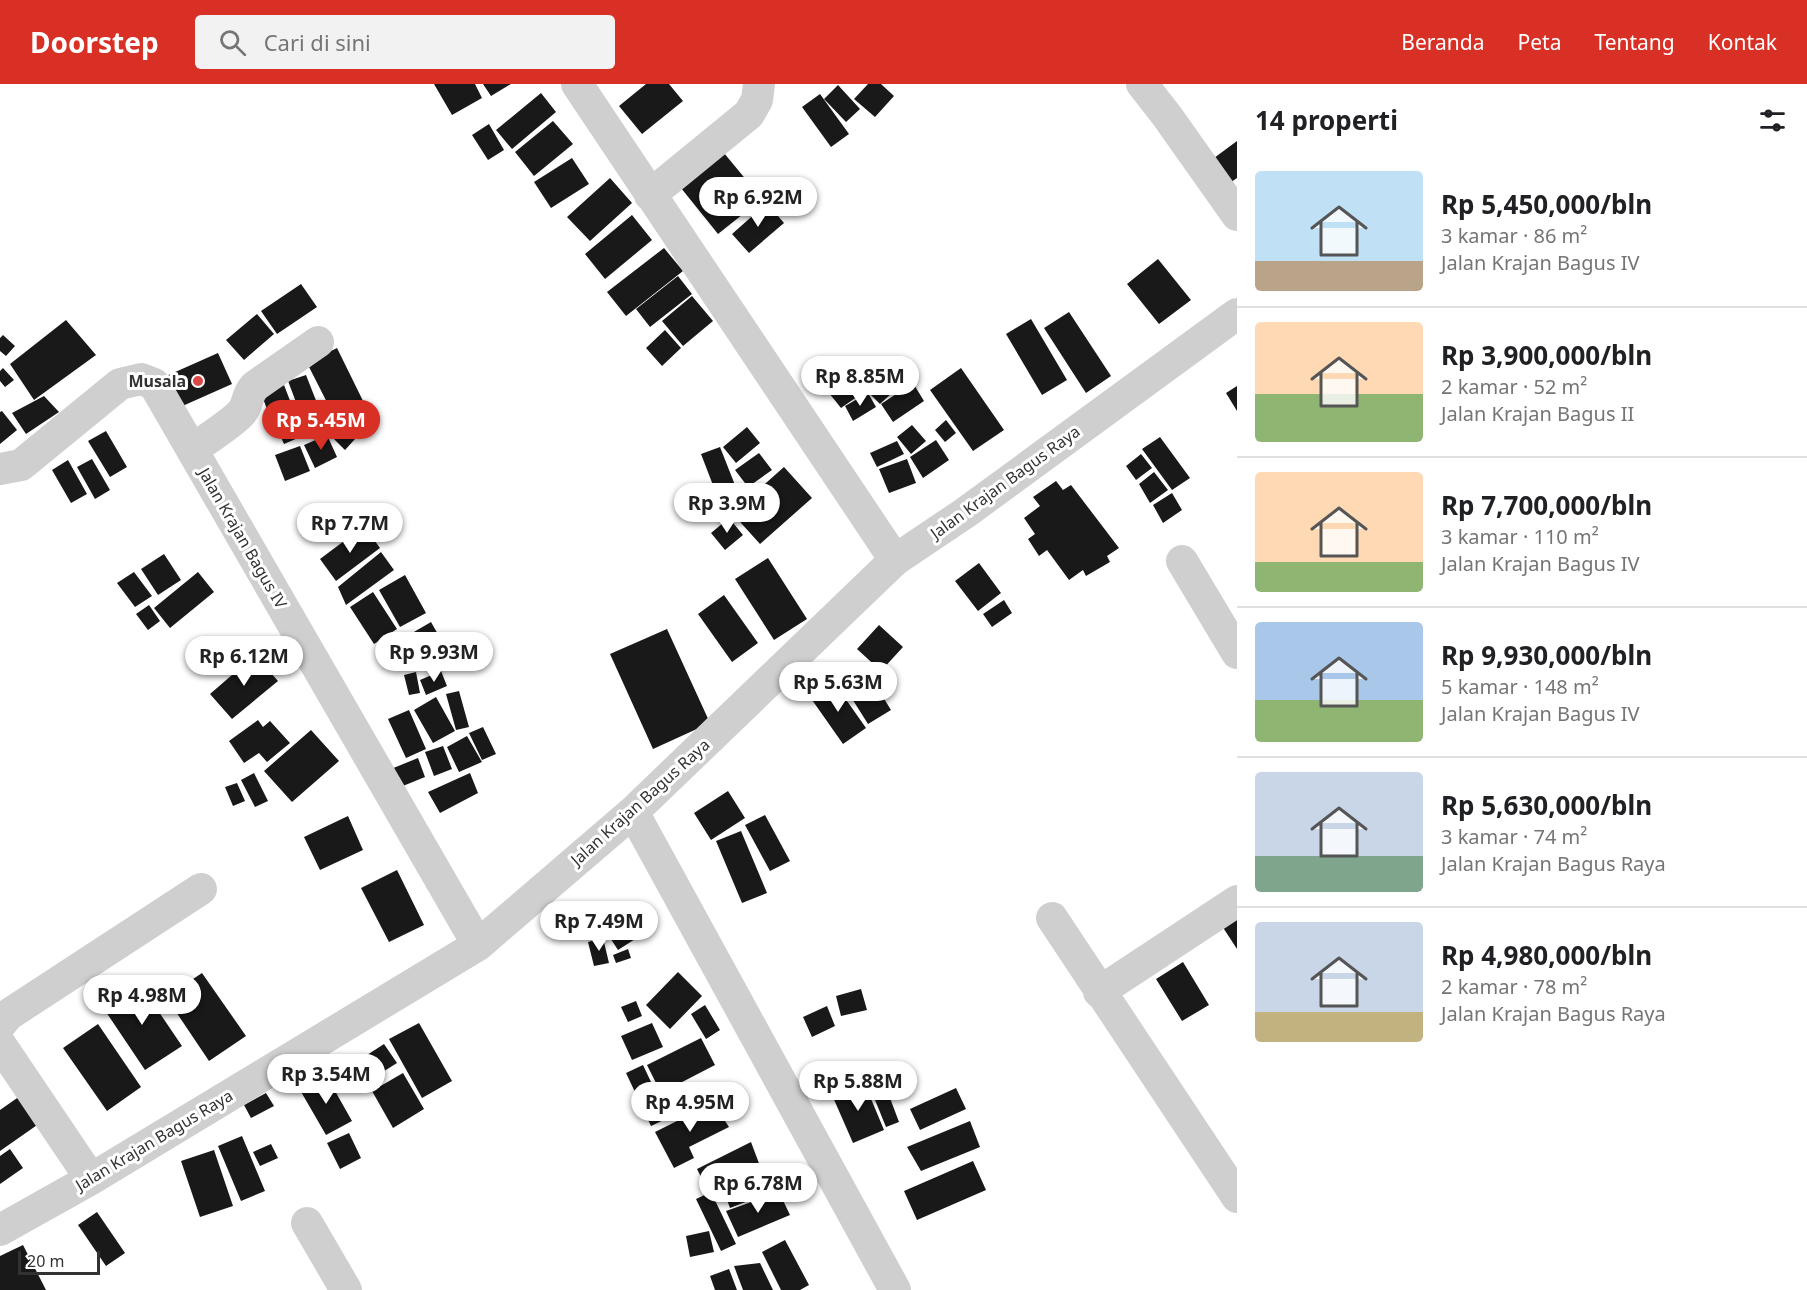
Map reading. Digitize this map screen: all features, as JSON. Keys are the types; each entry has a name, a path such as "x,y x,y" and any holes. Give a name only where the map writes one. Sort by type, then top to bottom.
{"street":[{"path":"577,84 896,560"},
{"path":"650,195 749,114 757,100 759,84"},
{"path":"1142,84 1237,215"},
{"name":"Jalan Krajan Bagus Raya","path":"0,1230 91,1179 478,945 633,812 896,560 965,513 1237,314"},
{"path":"192,450 240,414 246,405 248,394 255,386 318,342"},
{"name":"Jalan Krajan Bagus IV","path":"0,469 21,465 120,384 141,379 154,384 478,945"},
{"path":"1182,561 1237,653"},
{"path":"633,812 894,1290"},
{"path":"0,1025 8,1015 201,889"},
{"path":"1100,992 1237,902"},
{"path":"1052,918 1237,1197"},
{"path":"0,1044 91,1179"},
{"path":"307,1223 346,1290"}],"building":[{"path":"434,84 475,84 482,98 452,115"},
{"path":"483,84 511,84 491,96"},
{"path":"646,84 669,84 683,101 642,134 619,106"},
{"path":"868,84 881,84 894,96 875,117 854,99"},
{"path":"838,85 860,109 846,122 824,99"},
{"path":"541,93 556,112 512,149 496,130"},
{"path":"820,94 849,134 831,147 802,107"},
{"path":"553,121 573,144 534,176 515,152"},
{"path":"489,124 504,150 488,160 472,135"},
{"path":"1237,141 1237,178 1227,185 1210,161"},
{"path":"724,153 762,199 718,234 681,188"},
{"path":"572,158 589,184 551,208 534,182"},
{"path":"610,178 632,203 590,241 567,217"},
{"path":"767,203 784,223 749,253 732,234"},
{"path":"632,215 652,240 605,279 585,254"},
{"path":"664,248 683,271 626,316 607,292"},
{"path":"1158,259 1191,300 1159,324 1127,284"},
{"path":"678,276 692,294 650,327 636,309"},
{"path":"301,284 317,307 277,334 261,311"},
{"path":"692,296 713,321 683,346 662,321"},
{"path":"1069,312 1111,376 1086,393 1044,328"},
{"path":"257,314 274,334 244,360 226,340"},
{"path":"1031,319 1067,380 1042,395 1006,334"},
{"path":"66,320 96,355 34,400 10,364"},
{"path":"665,330 681,348 662,366 646,348"},
{"path":"3,335 15,346 6,356 0,351 0,338"},
{"path":"337,348 367,409 338,424 307,363"},
{"name":"Musala","path":"218,353 232,384 178,408 164,377"},
{"path":"864,360 879,376 862,391 847,375"},
{"path":"3,368 14,380 5,387 0,381 0,371"},
{"path":"961,368 1004,430 973,451 930,390"},
{"path":"306,375 317,403 299,410 288,381"},
{"path":"843,375 861,394 841,408 825,388"},
{"path":"880,382 892,393 880,404 869,393"},
{"path":"913,383 924,401 893,422 881,404"},
{"path":"284,385 294,411 271,420 261,393"},
{"path":"1237,386 1237,411 1226,393"},
{"path":"868,393 876,407 853,421 845,406"},
{"path":"44,396 59,412 26,434 12,413"},
{"path":"324,406 330,428 302,435 296,414"},
{"path":"2,411 17,430 0,444 0,412"},
{"path":"289,418 298,438 284,444 275,424"},
{"path":"946,420 956,433 945,442 935,430"},
{"path":"912,425 926,441 911,454 897,437"},
{"path":"747,427 760,443 736,463 723,447"},
{"path":"343,428 355,439 345,450 334,439"},
{"path":"106,431 127,467 110,477 88,441"},
{"path":"327,435 337,457 315,468 304,445"},
{"path":"1160,437 1190,478 1172,490 1142,449"},
{"path":"936,440 949,460 923,478 910,457"},
{"path":"897,441 904,454 877,467 870,453"},
{"path":"300,446 310,471 285,481 275,455"},
{"path":"720,447 735,485 716,493 701,454"},
{"path":"759,453 772,470 748,487 735,470"},
{"path":"1141,454 1152,468 1136,480 1126,466"},
{"path":"92,459 110,490 95,499 77,467"},
{"path":"907,459 916,483 889,493 879,469"},
{"path":"68,460 87,494 71,503 52,470"},
{"path":"784,467 812,498 760,544 732,513"},
{"path":"1154,472 1168,490 1150,503 1139,484"},
{"path":"1056,481 1063,490 1071,485 1119,548 1107,556 1110,562 1086,576 1083,570 1069,580 1047,550 1039,556 1028,539 1035,534 1024,518 1040,506 1033,497"},
{"path":"1172,493 1182,510 1163,523 1153,505"},
{"path":"729,518 743,535 725,550 711,533"},
{"path":"364,526 380,548 336,581 320,559"},
{"path":"381,552 394,570 346,605 338,587"},
{"path":"164,554 181,580 158,595 141,569"},
{"path":"768,558 807,619 774,640 735,579"},
{"path":"979,563 1001,593 978,611 955,581"},
{"path":"134,572 152,596 135,607 117,583"},
{"path":"198,572 214,592 170,628 154,608"},
{"path":"405,575 426,613 400,627 379,590"},
{"path":"373,592 397,629 374,644 350,607"},
{"path":"724,595 758,643 732,662 698,614"},
{"path":"1004,600 1012,613 992,627 983,614"},
{"path":"149,605 160,621 148,630 136,614"},
{"path":"431,622 452,659 428,672 407,636"},
{"path":"879,625 903,647 881,671 857,649"},
{"path":"667,629 710,723 653,749 610,654"},
{"path":"398,635 412,663 398,670 384,642"},
{"path":"255,655 278,681 232,719 210,694"},
{"path":"862,663 891,710 868,724 839,678"},
{"path":"441,671 447,686 426,695 420,680"},
{"path":"416,672 420,693 409,695 404,675"},
{"path":"833,681 866,728 843,744 810,697"},
{"path":"459,691 469,727 456,730 446,694"},
{"path":"436,697 455,731 433,743 414,710"},
{"path":"409,710 426,749 406,758 388,719"},
{"path":"258,720 263,727 270,721 290,743 267,762 259,753 244,763 229,741"},
{"path":"483,727 496,754 482,760 469,733"},
{"path":"311,730 339,761 292,802 264,771"},
{"path":"467,736 482,762 459,772 447,747"},
{"path":"443,746 452,769 434,776 425,752"},
{"path":"418,758 425,777 393,790 386,771"},
{"path":"254,773 268,801 255,807 241,780"},
{"path":"470,773 478,793 440,813 428,792"},
{"path":"237,783 245,801 233,806 225,787"},
{"path":"728,791 745,818 711,840 694,813"},
{"path":"765,815 790,861 770,871 745,825"},
{"path":"348,816 363,850 320,870 304,837"},
{"path":"741,831 767,893 742,903 716,841"},
{"path":"397,870 424,925 389,942 361,888"},
{"path":"633,912 646,932 618,950 605,930"},
{"path":"1237,917 1237,949 1222,926"},
{"path":"603,938 609,963 594,966 588,942"},
{"path":"628,949 631,958 616,963 613,955"},
{"path":"1183,962 1209,1005 1182,1021 1156,979"},
{"path":"678,972 702,996 670,1029 646,1005"},
{"path":"202,973 246,1036 209,1061 166,997"},
{"path":"138,981 182,1046 145,1070 102,1006"},
{"path":"861,989 867,1010 841,1016 836,996"},
{"path":"636,1001 642,1016 628,1022 621,1007"},
{"path":"705,1005 720,1030 706,1039 691,1014"},
{"path":"827,1006 835,1026 812,1037 803,1017"},
{"path":"419,1023 452,1081 422,1098 389,1039"},
{"path":"652,1023 663,1047 632,1060 621,1036"},
{"path":"98,1024 141,1087 107,1111 63,1048"},
{"path":"701,1038 715,1065 661,1093 647,1065"},
{"path":"384,1044 397,1063 362,1085 350,1066"},
{"path":"643,1065 660,1101 668,1097 675,1112 651,1126 626,1073"},
{"path":"403,1073 424,1109 393,1128 372,1091"},
{"path":"326,1075 352,1121 326,1135 300,1090"},
{"path":"864,1082 884,1130 853,1143 832,1095"},
{"path":"956,1088 966,1109 920,1130 910,1109"},
{"path":"887,1090 899,1122 886,1127 873,1095"},
{"path":"266,1093 274,1106 251,1118 244,1105"},
{"path":"20,1096 40,1123 0,1151 0,1110"},
{"path":"713,1103 729,1127 689,1147 694,1158 674,1168 655,1132"},
{"path":"970,1121 980,1147 921,1171 907,1147"},
{"path":"349,1133 361,1158 340,1169 327,1143"},
{"path":"242,1136 265,1191 241,1201 218,1146"},
{"path":"751,1142 760,1166 707,1189 697,1169"},
{"path":"271,1144 278,1158 260,1166 253,1152"},
{"path":"10,1149 23,1168 0,1184 0,1156"},
{"path":"214,1150 233,1206 200,1217 181,1161"},
{"path":"973,1161 986,1190 917,1220 904,1191"},
{"path":"767,1167 776,1190 730,1208 721,1184"},
{"path":"711,1192 736,1244 721,1251 696,1199"},
{"path":"779,1192 790,1215 738,1237 726,1211"},
{"path":"97,1212 125,1253 106,1266 78,1225"},
{"path":"709,1231 714,1252 690,1257 686,1236"},
{"path":"785,1240 809,1285 800,1290 781,1290 762,1252"},
{"path":"23,1245 46,1290 0,1290 0,1256"},
{"path":"760,1263 773,1290 743,1290 734,1266"},
{"path":"729,1269 737,1290 715,1290 710,1276"}],"place":[{"name":"Musala","path":"198,381"}]}
